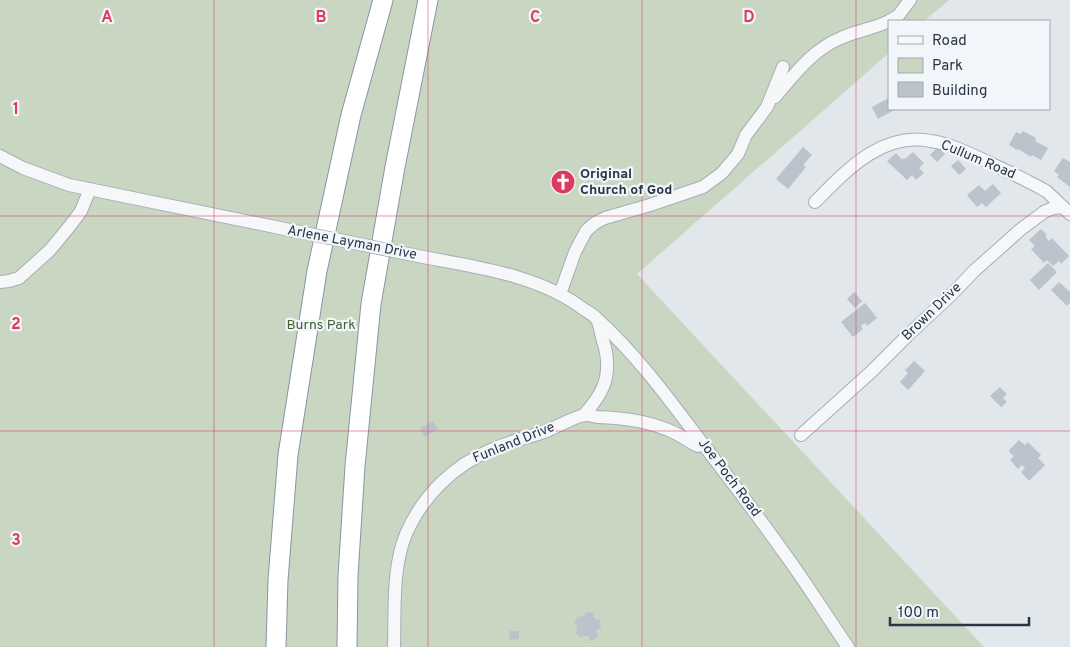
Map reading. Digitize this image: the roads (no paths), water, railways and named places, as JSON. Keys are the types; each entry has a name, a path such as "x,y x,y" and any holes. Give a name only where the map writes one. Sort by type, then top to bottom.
{"highway":[{"path":"276,647 278,580 288,455 316,280 351,115 383,0"},
{"path":"348,647 348,576 355,466 371,304 395,167 428,0"}],"street":[{"path":"891,20 898,16 910,0"},
{"path":"560,294 575,252 586,232 595,223 605,218 703,187 722,173 738,154 746,135 767,107 814,54 841,38 888,21"},
{"path":"767,107 783,67"},
{"name":"Cullum Road","path":"815,202 862,158 873,151 897,141 922,139 946,144 1017,175 1045,190 1066,210"},
{"name":"Arlene Layman Drive","path":"0,156 34,173 90,189 488,270 526,280 560,294 596,318"},
{"path":"0,282 19,278 50,250 81,212 90,189"},
{"name":"Brown Drive","path":"801,435 871,372 974,271 1020,230 1044,212 1053,208 1066,210"},
{"path":"584,415 603,388 607,374 605,346 596,318"},
{"name":"Joe Poch Road","path":"596,318 636,358 662,389 754,510 784,552 844,645"},
{"name":"Funland Drive","path":"394,647 396,572 405,536 414,518 437,486 461,466 495,448 548,430 584,415 642,421 675,433 698,446 703,444"}],"place":[{"name":"Original Church of God","path":"563,182"}],"park label":[{"name":"Burns Park","path":"321,325"}]}
